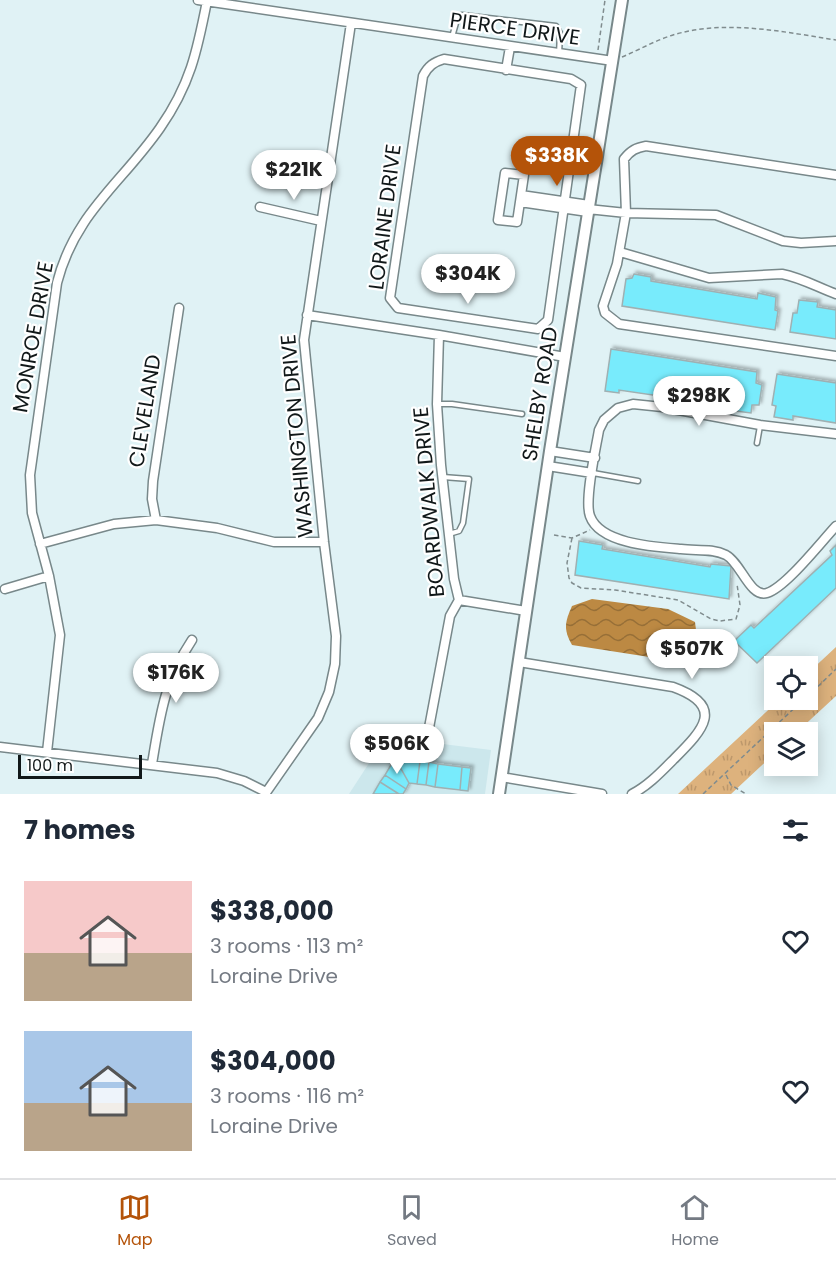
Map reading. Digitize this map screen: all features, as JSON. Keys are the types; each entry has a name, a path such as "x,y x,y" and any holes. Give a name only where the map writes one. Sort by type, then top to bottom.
{"street":[{"name":"SHELBY ROAD","path":"499,794 550,451 622,0"},
{"name":"PIERCE DRIVE","path":"203,1 613,61"},
{"name":"MONROE DRIVE","path":"47,752 60,645 59,625 32,513 30,475 54,296 60,271 83,222 145,148 188,80 197,52 203,1"},
{"name":"WASHINGTON DRIVE","path":"266,793 318,718 333,678 336,636 304,355 306,315 351,23"},
{"path":"506,70 510,47"},
{"name":"LORAINE DRIVE","path":"444,59 506,70 571,80 581,85 548,320 538,329 398,308 390,298 420,92 427,68 444,59"},
{"path":"836,175 646,146 636,147 624,159 626,213 620,252 603,306 605,313 619,324 836,356"},
{"path":"505,173 524,175 521,199 517,222 498,220 505,173"},
{"path":"521,199 626,213 716,215 783,241 801,243 836,241"},
{"path":"260,207 321,221"},
{"path":"620,252 709,278 782,274 804,279 836,294"},
{"name":"CLEVELAND","path":"156,520 152,499 153,481 179,308"},
{"path":"306,315 565,357"},
{"name":"BOARDWALK DRIVE","path":"428,733 450,616 459,600 454,579 437,404 439,335"},
{"path":"836,434 760,425 662,406 633,404 618,408 604,420 599,430 588,510 597,527 606,534 629,542 658,548 714,550 728,556 741,569 752,589 759,593 768,593 796,572 836,526"},
{"path":"550,451 594,458"},
{"path":"548,466 592,473"},
{"path":"40,544 114,524 156,520 217,528 274,542 324,542"},
{"path":"5,589 49,576"},
{"path":"459,600 526,612"},
{"path":"152,764 161,708 169,681 192,640"},
{"path":"519,662 673,687 684,691 701,704 705,718 700,732 669,764 632,794"},
{"path":"0,747 152,764 230,776 256,786 266,793"},
{"path":"501,777 602,794"}],"lane":[{"path":"452,38 455,20 462,15 556,26 560,29 559,54"},
{"path":"437,404 522,414"},
{"path":"758,443 760,425"},
{"path":"592,473 638,481"},
{"path":"443,477 469,479 463,523 459,531 449,534"}],"path":[{"path":"597,58 606,0"},
{"path":"613,61 672,35 702,28 768,30 836,40"},
{"path":"554,534 572,538 597,527"},
{"path":"572,538 567,563 572,583 581,588 615,590 678,600 711,619 720,621 736,619 740,605 737,588 741,569"},
{"path":"818,686 836,669"},
{"path":"703,794 792,710"},
{"path":"725,773 731,785 746,794"}],"shaded area":[{"path":"386,737 491,750 485,794 349,794"}],"green space":[{"path":"836,647 836,696 808,722 764,722 764,763 731,794 678,794 768,710 818,710 818,664"}],"water":[{"path":"592,599 668,609 695,622 697,638 695,653 675,661 572,645 566,626 572,606"}],"building":[{"path":"634,274 651,277 651,281 757,299 758,293 776,297 775,310 778,311 775,330 622,306 626,279 632,278"},
{"path":"799,300 818,302 817,307 836,310 836,339 790,332 793,313 797,313"},
{"path":"611,349 757,372 756,383 762,385 759,405 752,405 751,413 736,411 735,407 619,390 619,393 605,391"},
{"path":"777,374 836,383 836,423 793,416 793,420 774,417 776,406 772,405"},
{"path":"579,541 603,545 602,549 710,567 711,564 731,566 729,599 575,575"},
{"path":"836,545 836,588 757,663 734,641 751,625 754,628 832,555 830,551"},
{"path":"395,758 409,783 406,789 385,775"},
{"path":"395,758 420,761 417,784 409,783"},
{"path":"420,761 429,762 426,785 417,784"},
{"path":"429,762 438,764 435,787 426,785"},
{"path":"438,764 462,767 460,790 435,787"},
{"path":"462,767 471,768 468,791 460,790"},
{"path":"385,775 406,789 403,794 399,794 380,782"},
{"path":"380,782 399,794 373,794"}]}
